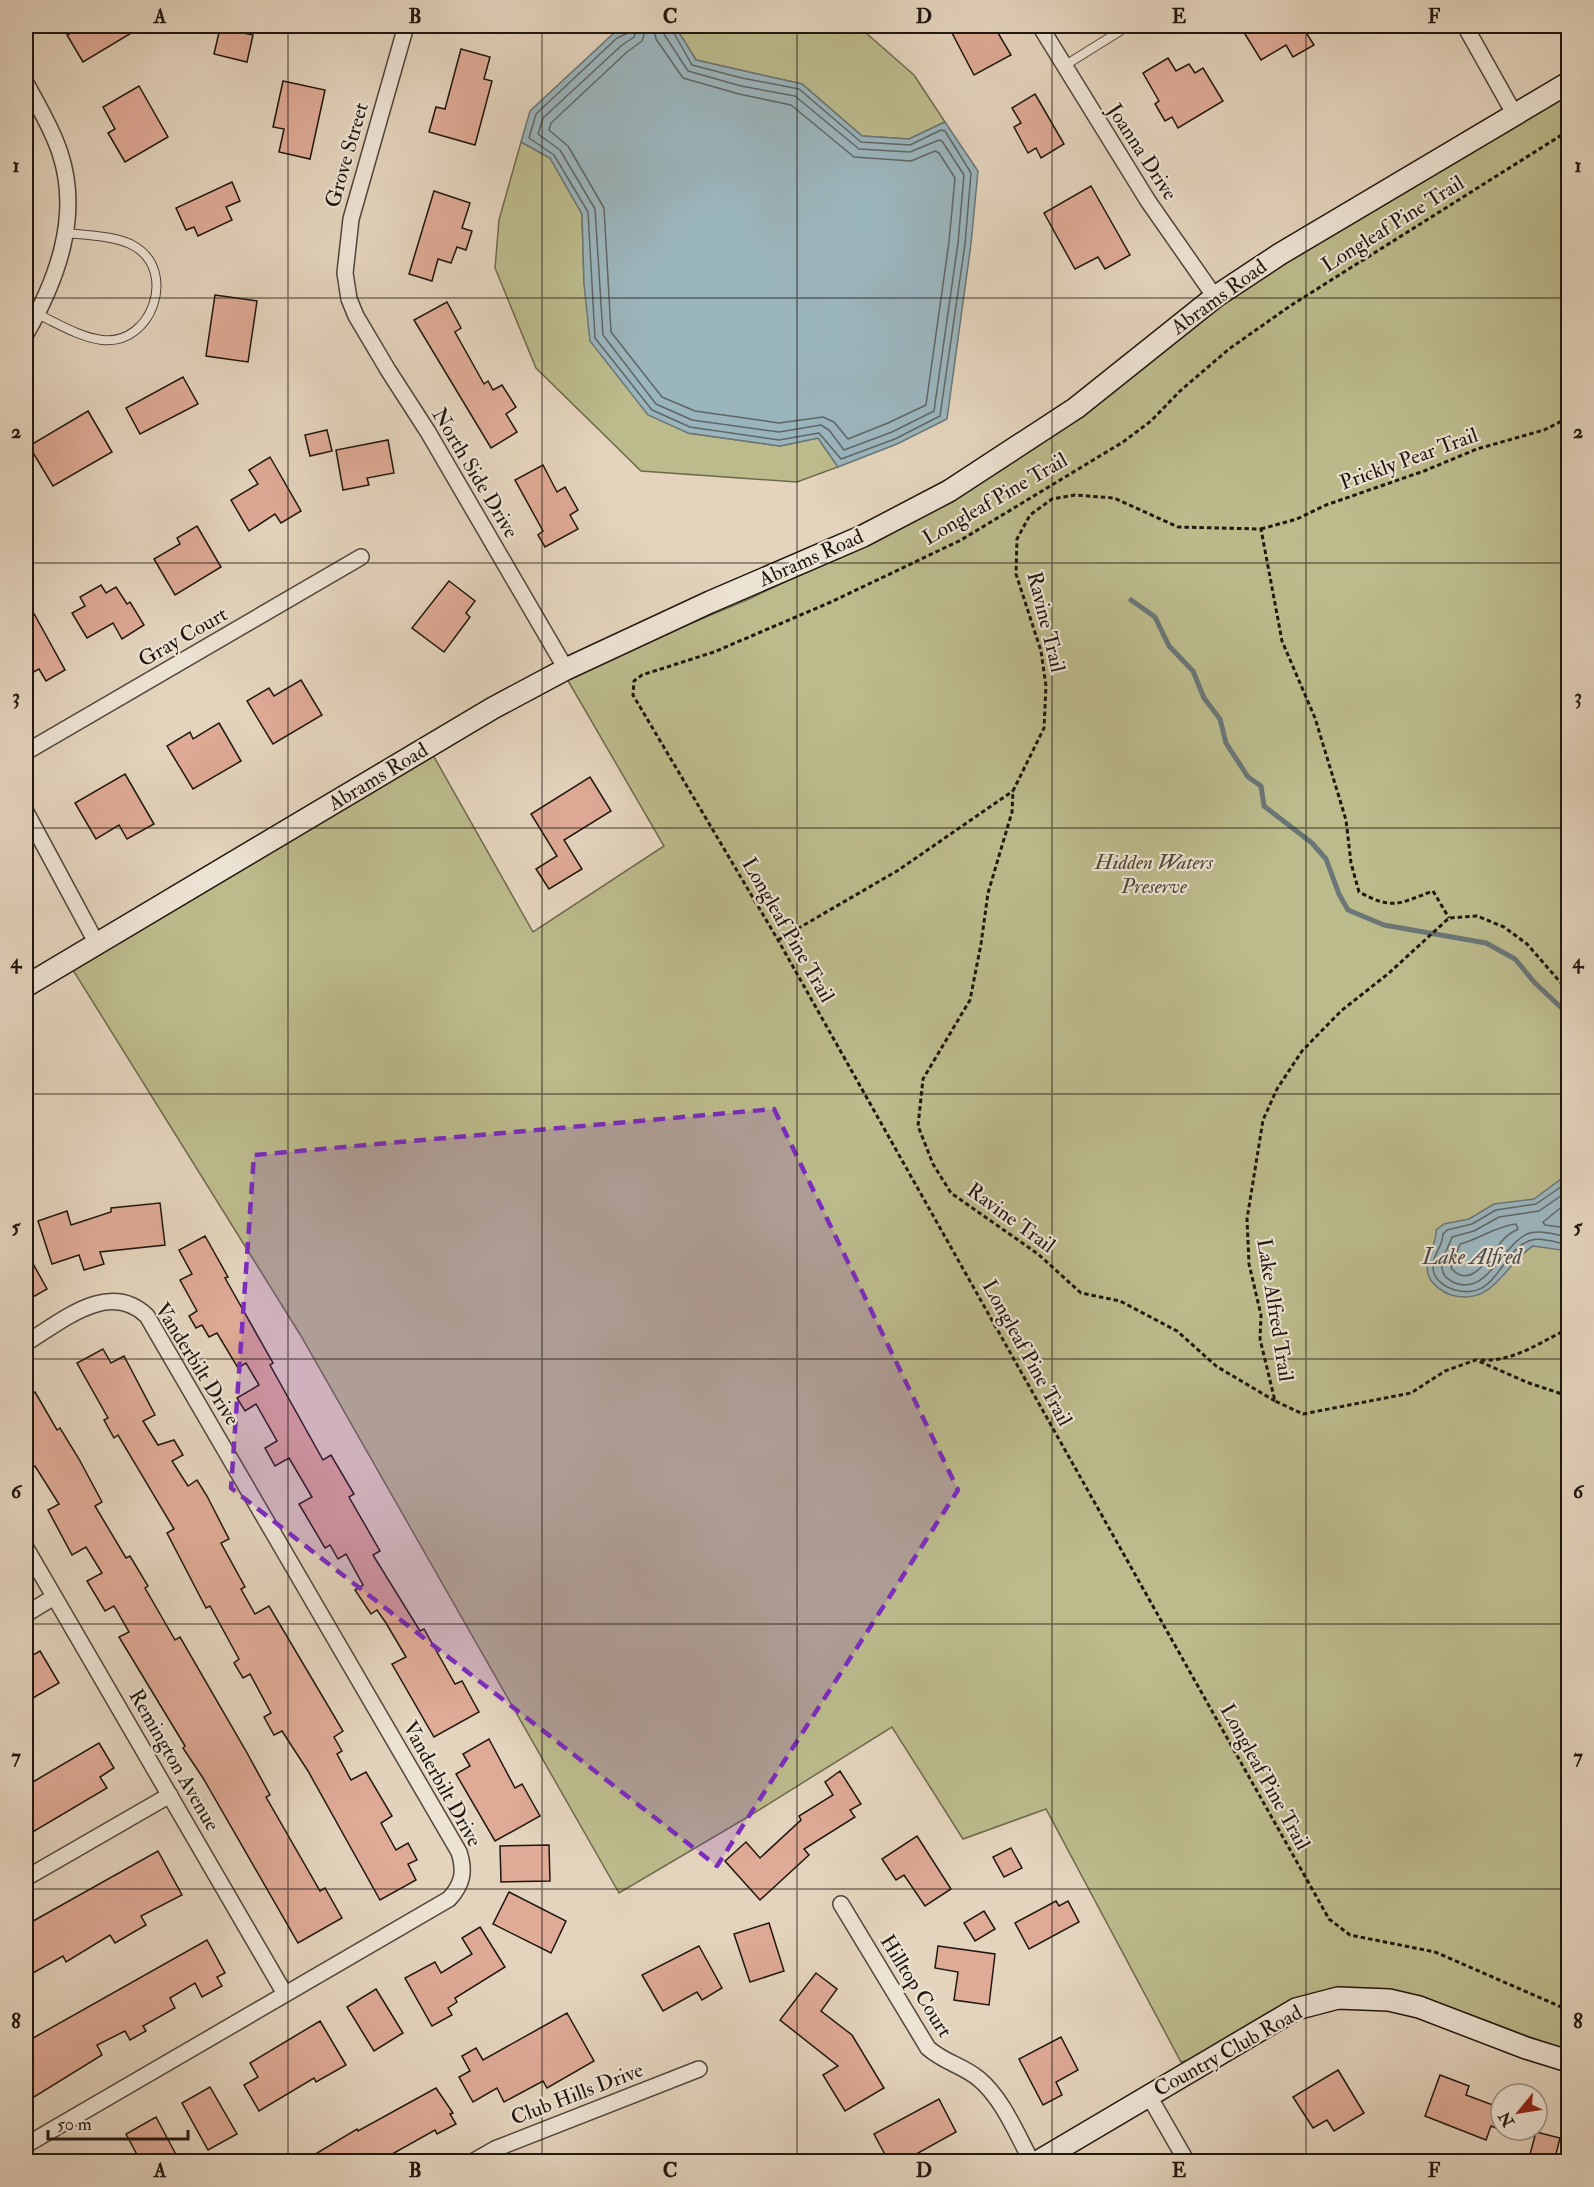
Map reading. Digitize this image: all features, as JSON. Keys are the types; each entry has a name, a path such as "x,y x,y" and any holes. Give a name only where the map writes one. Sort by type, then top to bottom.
{"street":[{"name":"Grove Street","path":"349,299 345,273 351,219 406,26"},
{"name":"Joanna Drive","path":"1040,26 1148,201 1215,297"},
{"path":"1465,26 1515,115"},
{"path":"26,83 61,155 68,200 66,233 52,283 26,334"},
{"name":"Abrams Road","path":"26,986 493,708 566,669 710,602 863,536 949,491 1076,408 1215,297 1280,254 1569,83"},
{"name":"North Side Drive","path":"349,299 388,370 434,443 566,669"},
{"name":"Gray Court","path":"26,752 361,558"},
{"path":"26,812 97,944"},
{"name":"Vanderbilt Drive","path":"26,1343 87,1306 116,1300 131,1303 147,1316 459,1852 463,1865 463,1878 449,1899 26,2145"},
{"name":"Remington Avenue","path":"26,1548 285,1994"},
{"path":"26,1614 54,1597"},
{"path":"26,1878 170,1795"},
{"name":"Hilltop Court","path":"841,1904 927,2048 943,2061 964,2069 981,2080 996,2097 1032,2162"},
{"name":"Country Club Road","path":"1037,2162 1296,2009 1338,1998 1389,2000 1419,2007 1526,2048 1569,2061"},
{"name":"Club Hills Drive","path":"472,2162 495,2149 699,2069"},
{"path":"1149,2096 1187,2162"}],"lane":[{"path":"1064,66 1120,31 1124,26"},
{"path":"37,314 76,332 102,340 119,339 145,322 154,307 154,273 149,262 134,246 103,238 66,233"}],"path":[{"name":"Longleaf Pine Trail","path":"1569,131 1290,306 1229,349 1180,390 1151,421 1123,442 961,540 821,606 714,652 642,675 634,681 633,695 778,940 1329,1919 1350,1935 1435,1952 1569,2010"},
{"name":"Prickly Pear Trail","path":"1261,530 1297,519 1326,505 1477,449 1544,430 1569,418"},
{"name":"Ravine Trail","path":"1261,530 1178,527 1114,498 1074,495 1052,498 1030,515 1017,538 1016,574 1041,651 1046,686 1044,728 1013,791 1012,812 988,893 970,1000 923,1078 918,1126 933,1164 951,1193 1038,1254 1081,1293 1119,1301 1177,1331 1216,1366 1275,1401"},
{"path":"1261,530 1282,641 1315,718 1346,820 1351,862 1359,892 1384,905 1407,901 1433,891 1449,918 1477,916 1504,927 1527,944 1569,991"},
{"path":"778,940 897,871 1013,791"},
{"name":"Lake Alfred Trail","path":"1449,918 1389,973 1341,1011 1302,1052 1277,1089 1263,1120 1247,1219 1249,1264 1261,1315 1260,1339 1275,1401 1303,1414 1410,1393 1445,1371 1476,1360 1496,1361 1525,1352 1569,1329"},
{"path":"1476,1360 1528,1383 1569,1396"}],"highlighted area":[{"path":"774,1109 958,1490 717,1866 231,1488 254,1155"}],"green space":[{"path":"675,26 858,26 914,75 945,122 909,139 862,136 802,84 696,60"},
{"name":"Hidden Waters Preserve","path":"1568,94 1568,2050 1427,2000 1398,1993 1338,1988 1195,2058 1181,2062 1046,1809 963,1839 892,1727 746,1818 619,1893 301,1336 73,970 433,755 533,932 664,846 567,679 646,642 749,599 953,500 1082,416 1221,304 1285,262"},
{"path":"521,142 550,158 582,214 584,284 688,433 780,446 818,438 838,467 797,482 641,471 536,368 495,268 499,220"}],"water":[{"path":"629,26 675,26 696,60 802,84 862,136 909,139 945,122 978,171 971,244 947,419 897,444 838,467 818,438 780,446 688,433 648,415 590,341 584,284 582,214 550,158 521,142 530,111 614,33"},
{"name":"Lake Alfred","path":"1568,1174 1568,1251 1533,1246 1497,1282 1478,1295 1466,1297 1451,1295 1434,1284 1427,1268 1436,1230 1444,1224 1469,1219 1494,1204 1534,1199"}],"building":[{"path":"83,26 143,26 83,62 67,35"},
{"path":"961,26 994,26 1011,55 974,75 951,31"},
{"path":"1240,26 1302,26 1314,45 1293,57 1286,45 1261,60"},
{"path":"220,28 253,35 247,62 214,54"},
{"path":"461,49 490,57 484,79 492,81 475,145 429,132 436,107 445,109"},
{"path":"1168,58 1176,71 1189,64 1195,73 1203,68 1223,101 1178,128 1172,117 1165,121 1155,104 1159,101 1143,73"},
{"path":"283,81 325,90 310,159 279,152 284,129 273,127"},
{"path":"139,86 168,137 125,162 108,133 115,129 103,107"},
{"path":"1035,94 1064,144 1041,158 1036,148 1028,153 1014,127 1021,123 1012,108"},
{"path":"232,182 240,201 226,207 232,220 198,236 194,227 186,230 176,208"},
{"path":"1091,186 1130,255 1105,269 1098,257 1075,269 1044,213"},
{"path":"434,191 470,203 462,228 472,231 466,250 457,247 451,263 438,259 432,281 409,274"},
{"path":"215,295 257,301 248,362 206,356"},
{"path":"447,302 461,328 455,332 484,384 488,381 493,390 502,385 516,407 506,414 517,432 491,448 414,320"},
{"path":"183,377 198,404 140,434 126,408"},
{"path":"88,411 112,452 53,486 29,446"},
{"path":"327,430 332,451 310,456 305,435"},
{"path":"388,440 394,473 367,478 369,485 343,490 336,450"},
{"path":"270,457 301,511 281,523 275,514 249,531 231,500 258,484 249,470"},
{"path":"543,465 557,492 565,487 578,510 570,515 578,529 545,547 538,535 543,531 515,480"},
{"path":"197,526 221,567 175,595 154,559 180,544 177,538"},
{"path":"449,581 475,601 466,613 470,617 444,652 412,628"},
{"path":"101,585 106,593 116,587 127,604 130,602 144,625 122,639 113,623 87,638 72,613 85,606 80,597"},
{"path":"26,599 65,670 46,681 39,669 26,676"},
{"path":"301,680 322,715 273,744 247,701 269,688 274,696"},
{"path":"219,723 241,761 193,789 167,746 190,732 193,739"},
{"path":"125,774 154,824 127,839 119,825 96,839 75,803"},
{"path":"590,777 611,811 564,840 582,869 549,889 536,869 557,856 531,814"},
{"path":"160,1203 165,1245 100,1252 104,1264 84,1270 79,1255 52,1264 38,1221 67,1211 71,1225 111,1212 111,1208"},
{"path":"205,1236 228,1277 225,1278 273,1363 270,1365 323,1460 331,1455 354,1494 349,1497 380,1551 373,1555 420,1631 424,1629 455,1684 462,1681 479,1712 434,1737 392,1664 406,1657 377,1610 371,1614 355,1590 363,1585 346,1554 338,1559 330,1545 325,1548 299,1504 312,1497 289,1458 275,1466 265,1448 277,1441 256,1404 245,1411 237,1398 259,1385 246,1363 238,1368 217,1333 209,1337 202,1325 196,1328 189,1316 197,1311 180,1280 192,1274 179,1250"},
{"path":"26,1251 47,1289 26,1301"},
{"path":"103,1349 111,1363 124,1356 155,1415 143,1421 158,1445 174,1440 183,1455 172,1461 188,1486 197,1480 207,1496 229,1539 221,1543 245,1587 241,1589 255,1614 269,1606 343,1731 334,1737 342,1751 337,1754 351,1780 366,1772 392,1816 381,1823 396,1850 408,1843 417,1860 408,1864 416,1880 380,1900 308,1771 282,1731 274,1735 264,1717 271,1713 250,1674 243,1678 234,1663 239,1659 210,1606 206,1608 167,1533 174,1529 118,1435 114,1438 104,1420 108,1418 77,1363"},
{"path":"35,1392 57,1430 60,1428 79,1459 102,1502 95,1506 126,1558 130,1556 148,1586 145,1588 175,1640 180,1637 246,1751 270,1795 266,1797 320,1891 325,1888 342,1918 298,1943 203,1778 183,1748 185,1746 119,1637 129,1632 114,1606 105,1611 87,1581 102,1573 86,1547 72,1555 48,1510 59,1504 35,1466 26,1472 26,1397"},
{"path":"40,1651 59,1683 26,1702 26,1659"},
{"path":"489,1739 515,1788 522,1784 540,1816 495,1841 456,1774 470,1766 463,1754"},
{"path":"99,1743 114,1768 100,1777 107,1788 26,1836 26,1786"},
{"path":"840,1771 861,1804 850,1810 855,1817 804,1849 809,1855 760,1900 725,1861 746,1842 760,1858 801,1820 799,1816 833,1795 825,1782"},
{"path":"917,1836 951,1889 925,1906 904,1875 896,1880 882,1859"},
{"path":"549,1845 550,1881 501,1882 500,1846"},
{"path":"1011,1848 1022,1868 1004,1877 993,1857"},
{"path":"158,1851 182,1895 141,1916 146,1925 115,1943 110,1935 66,1962 63,1956 26,1977 26,1925"},
{"path":"509,1892 566,1921 551,1953 493,1924"},
{"path":"1056,1901 1059,1906 1068,1901 1079,1922 1029,1949 1015,1923"},
{"path":"984,1911 995,1929 975,1941 964,1923"},
{"path":"769,1923 784,1971 750,1982 734,1934"},
{"path":"480,1927 505,1967 455,1998 457,2002 448,2008 452,2015 432,2026 405,1978 435,1962 441,1973 472,1954 462,1938"},
{"path":"207,1940 225,1973 217,1977 222,1986 202,1997 195,1983 170,1998 175,2008 143,2026 146,2031 130,2040 125,2031 97,2045 102,2055 26,2102 26,2042"},
{"path":"699,1946 722,1988 702,2000 697,1992 663,2011 642,1975"},
{"path":"938,1946 995,1954 989,2005 954,2000 958,1972 935,1968"},
{"path":"816,1973 837,1989 821,2011 852,2035 884,2088 845,2111 823,2075 838,2066 780,2020"},
{"path":"376,1989 403,2033 374,2051 347,2007"},
{"path":"567,2013 594,2061 547,2088 543,2081 504,2102 497,2088 473,2102 459,2077 470,2071 462,2056 476,2048 483,2060"},
{"path":"320,2021 346,2065 316,2082 314,2078 259,2111 244,2085 258,2077 250,2063"},
{"path":"1061,2037 1078,2070 1056,2082 1062,2095 1043,2105 1019,2059"},
{"path":"1338,2070 1364,2113 1334,2131 1327,2120 1313,2128 1293,2097"},
{"path":"1440,2075 1469,2086 1466,2095 1489,2104 1489,2132 1486,2140 1425,2116"},
{"path":"210,2087 237,2134 208,2150 182,2103"},
{"path":"436,2088 453,2113 450,2114 456,2124 437,2134 435,2130 378,2162 302,2162 357,2129 358,2131"},
{"path":"939,2099 956,2132 902,2162 889,2162 874,2134"},
{"path":"156,2117 180,2162 141,2162 126,2134"},
{"path":"1549,2135 1560,2138 1554,2162 1528,2162 1533,2142 1549,2142"}],"waterway":[{"path":"1131,600 1155,617 1169,646 1193,671 1204,698 1220,719 1226,743 1248,777 1261,786 1264,806 1312,843 1326,859 1339,894 1348,910 1384,925 1486,943 1515,959 1535,983 1568,1014"}]}
